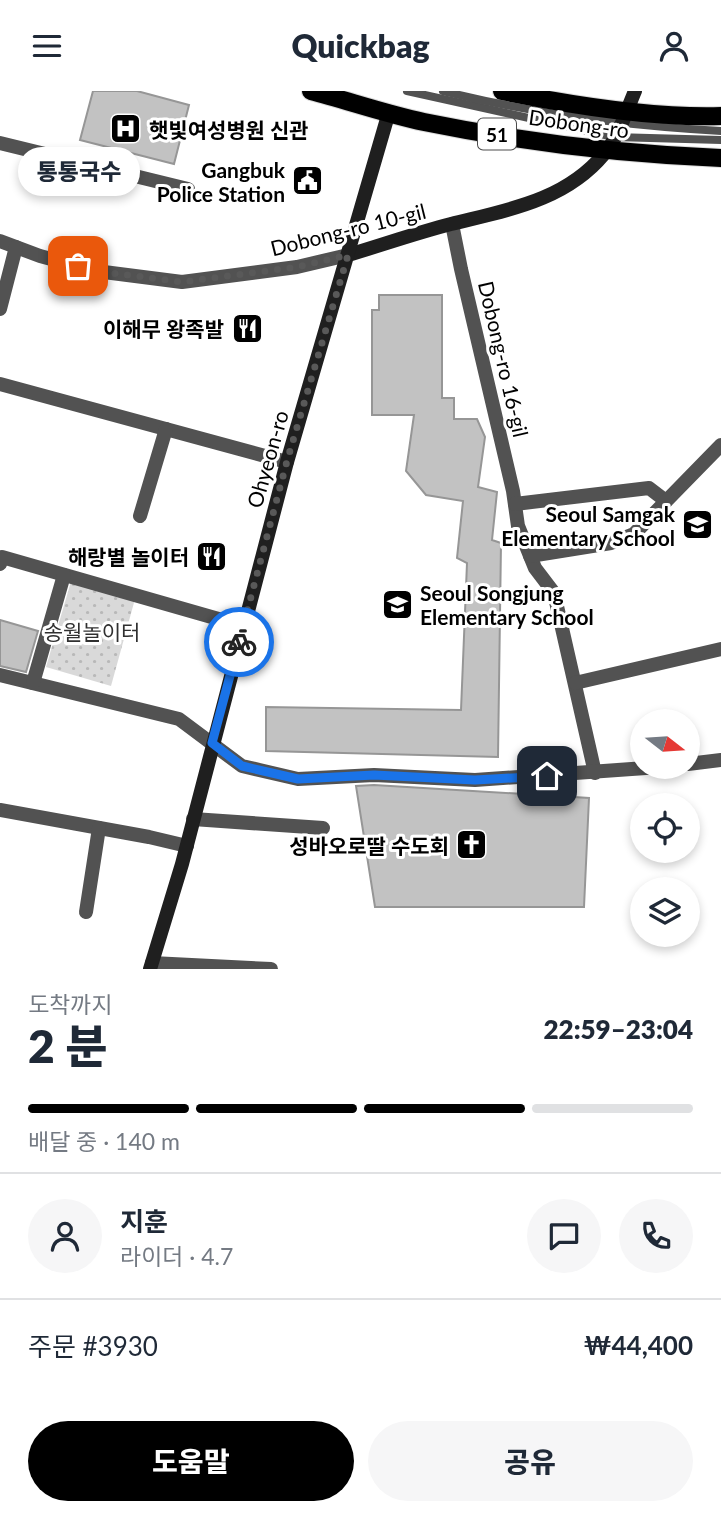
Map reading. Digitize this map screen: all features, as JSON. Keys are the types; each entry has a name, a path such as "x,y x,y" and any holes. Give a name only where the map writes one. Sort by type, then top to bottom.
{"main road":[{"name":"Dobong-ro","path":"311,91 451,127 721,158"},
{"name":"Dobong-ro","path":"502,91 624,115 721,116"}],"street":[{"path":"610,144 635,91"},
{"name":"Ohyeon-ro","path":"271,969 151,966 187,846 287,461 389,112"},
{"path":"0,143 188,189"},
{"name":"Dobong-ro 10-gil","path":"0,241 96,271 182,282 297,267 528,205 574,181 610,144"},
{"name":"Dobong-ro 16-gil","path":"452,224 518,526 535,568 555,593 595,773"},
{"path":"0,309 16,247"},
{"path":"0,384 287,461"},
{"path":"140,516 166,429"},
{"path":"530,556 611,543 634,534 721,445"},
{"path":"515,504 649,488 666,502"},
{"path":"0,563 2,557 243,625"},
{"path":"33,683 64,575"},
{"path":"575,683 721,649"},
{"path":"0,675 179,719 242,766 298,779 374,775 475,780 630,770"},
{"path":"700,763 721,761"},
{"path":"0,810 187,846"},
{"path":"193,819 323,828"},
{"path":"86,912 99,828"}],"lane":[{"path":"407,91 610,144 721,140"},
{"path":"443,91 545,113 624,115 649,126 721,131"}],"green space":[{"name":"송월놀이터","path":"72,578 135,599 111,686 46,667"}],"building":[{"path":"93,91 137,91 189,105 174,164 80,140"},
{"path":"379,295 442,295 442,398 454,398 454,419 477,419 485,437 478,487 497,492 492,540 501,543 498,757 266,751 266,707 461,710 467,563 457,558 463,501 426,495 406,471 414,415 372,415 372,310 379,310"},
{"path":"0,620 38,631 26,672 0,666"},
{"name":"성바오로딸 수도회","path":"356,786 589,798 584,907 375,907"}],"way so far":[{"path":"78,266 96,271 182,282 297,267 348,255 287,461 239,642"}],"place":[{"name":"햇빛여성병원 신관","path":"126,129"},
{"name":"Gangbuk Police Station","path":"308,181"},
{"name":"통통국수","path":"78,266"},
{"name":"이해무 왕족발","path":"247,328"},
{"name":"Seoul Samgak Elementary School","path":"698,525"},
{"name":"해랑별 놀이터","path":"212,556"},
{"name":"Seoul Songjung Elementary School","path":"397,604"},
{"name":"성바오로딸 수도회","path":"472,845"}],"route":[{"path":"239,642 212,743 242,766 298,779 374,775 475,780 547,776"}]}
